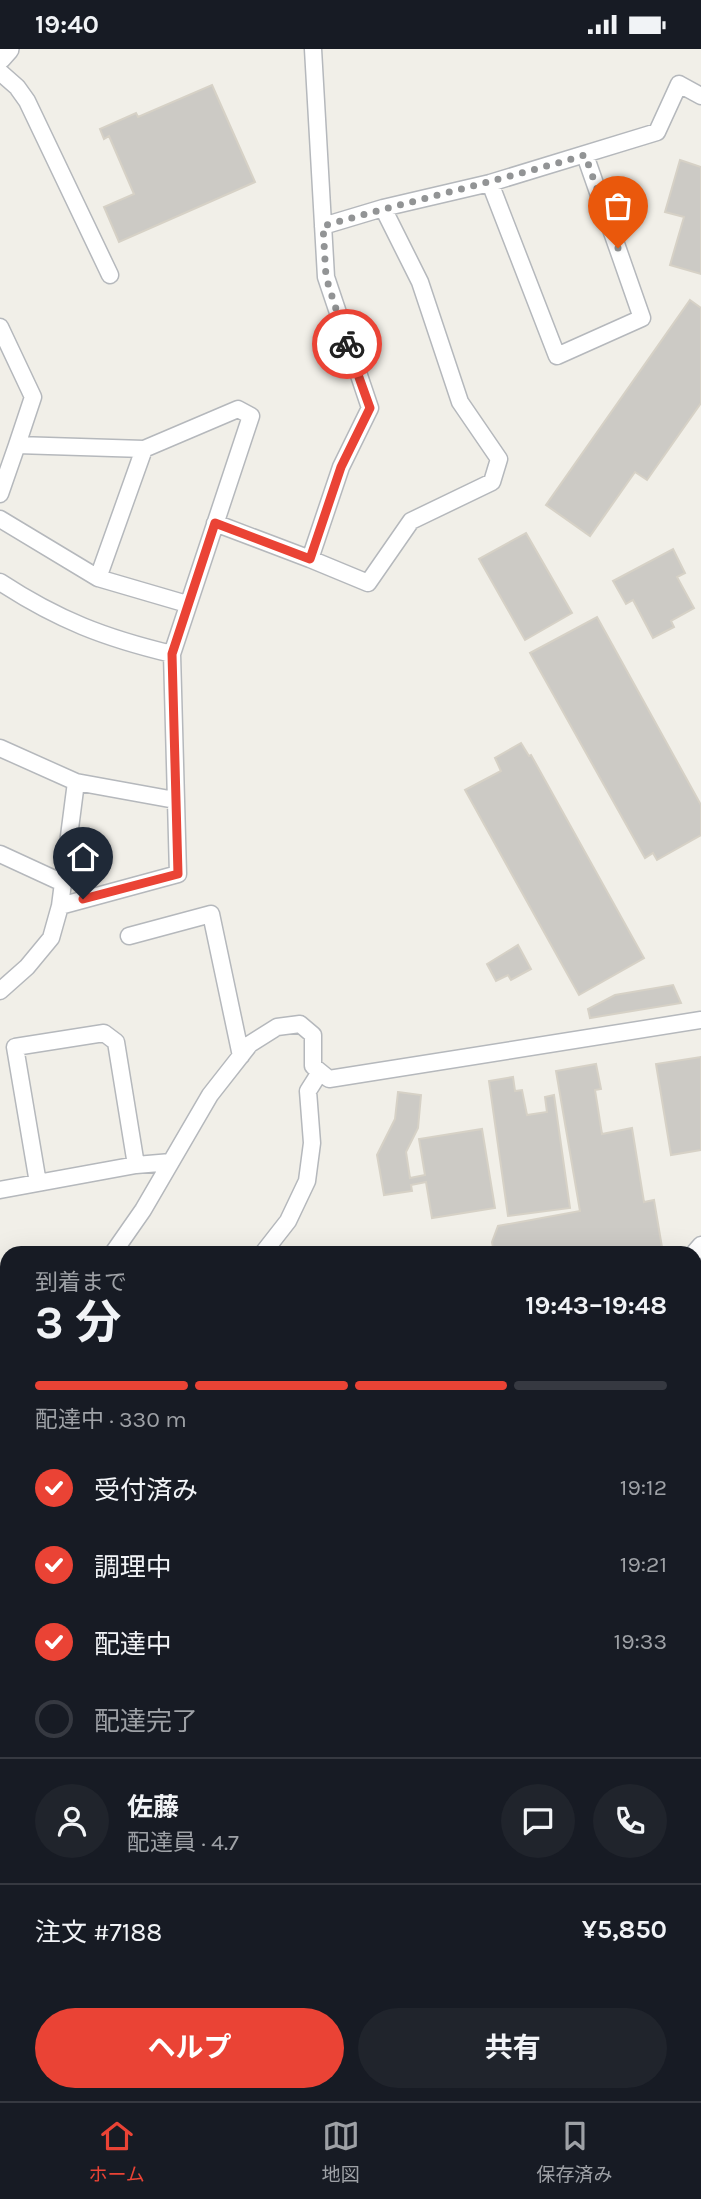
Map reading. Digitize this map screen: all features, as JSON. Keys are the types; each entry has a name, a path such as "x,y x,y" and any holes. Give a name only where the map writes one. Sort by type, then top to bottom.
{"street":[{"path":"0,58 8,49"},
{"path":"310,559 341,467 370,408 326,277 313,49"},
{"path":"0,72 17,87 27,101 110,275"},
{"path":"323,226 383,208 490,183 657,132 680,84 701,96"},
{"path":"490,183 557,356 642,318 585,155"},
{"path":"215,523 368,583 411,521 492,482 499,459 460,403 420,282 383,208"},
{"path":"0,327 33,397 0,494"},
{"path":"17,446 144,449 238,409 251,416 172,654 178,874 60,906"},
{"path":"98,578 144,449"},
{"path":"0,519 98,578 187,604"},
{"path":"0,582 68,621 99,634 172,654"},
{"path":"0,748 76,782 175,800"},
{"path":"0,991 27,967 51,938 60,906 76,782"},
{"path":"0,854 63,883"},
{"path":"129,936 211,914 240,1056"},
{"path":"118,1246 143,1210 210,1095 250,1044 277,1027 300,1024 313,1035 313,1066 328,1079 701,1020"},
{"path":"38,1183 15,1047 104,1033 116,1042 136,1165"},
{"path":"268,1246 288,1221 307,1181 312,1143 308,1091 320,1072"},
{"path":"0,1190 136,1165 171,1162"}],"building":[{"path":"212,85 255,182 119,242 104,207 134,194 109,136 104,139 100,129 136,113 138,117"},
{"path":"680,160 701,167 701,274 670,265 684,217 665,212"},
{"path":"690,300 701,308 701,403 647,480 635,472 590,536 546,505"},
{"path":"526,533 572,613 525,640 479,559"},
{"path":"673,549 685,573 677,577 694,608 671,621 674,627 653,638 633,600 626,604 613,581"},
{"path":"597,617 701,805 701,835 657,860 653,853 645,858 530,653"},
{"path":"521,743 529,756 531,755 644,958 579,995 465,790 501,771 495,758"},
{"path":"518,945 531,969 511,980 508,975 496,981 487,964"},
{"path":"673,985 681,1003 590,1018 588,1009 615,995"},
{"path":"701,1057 701,1150 671,1155 656,1064"},
{"path":"596,1064 601,1089 595,1090 602,1134 632,1128 644,1202 654,1200 662,1246 493,1246 498,1226 580,1211 556,1071"},
{"path":"513,1077 515,1091 522,1090 527,1115 547,1112 545,1097 554,1095 570,1208 508,1216 489,1081"},
{"path":"398,1092 421,1095 418,1128 406,1152 410,1178 425,1175 419,1139 482,1129 495,1208 432,1218 426,1182 411,1185 412,1191 384,1195 377,1155 395,1119"}],"way so far":[{"path":"347,344 326,277 323,226 383,208 490,183 585,155 618,248"}],"route":[{"path":"83,899 178,874 172,654 187,604 215,523 310,559 341,467 370,408 347,344"}]}
